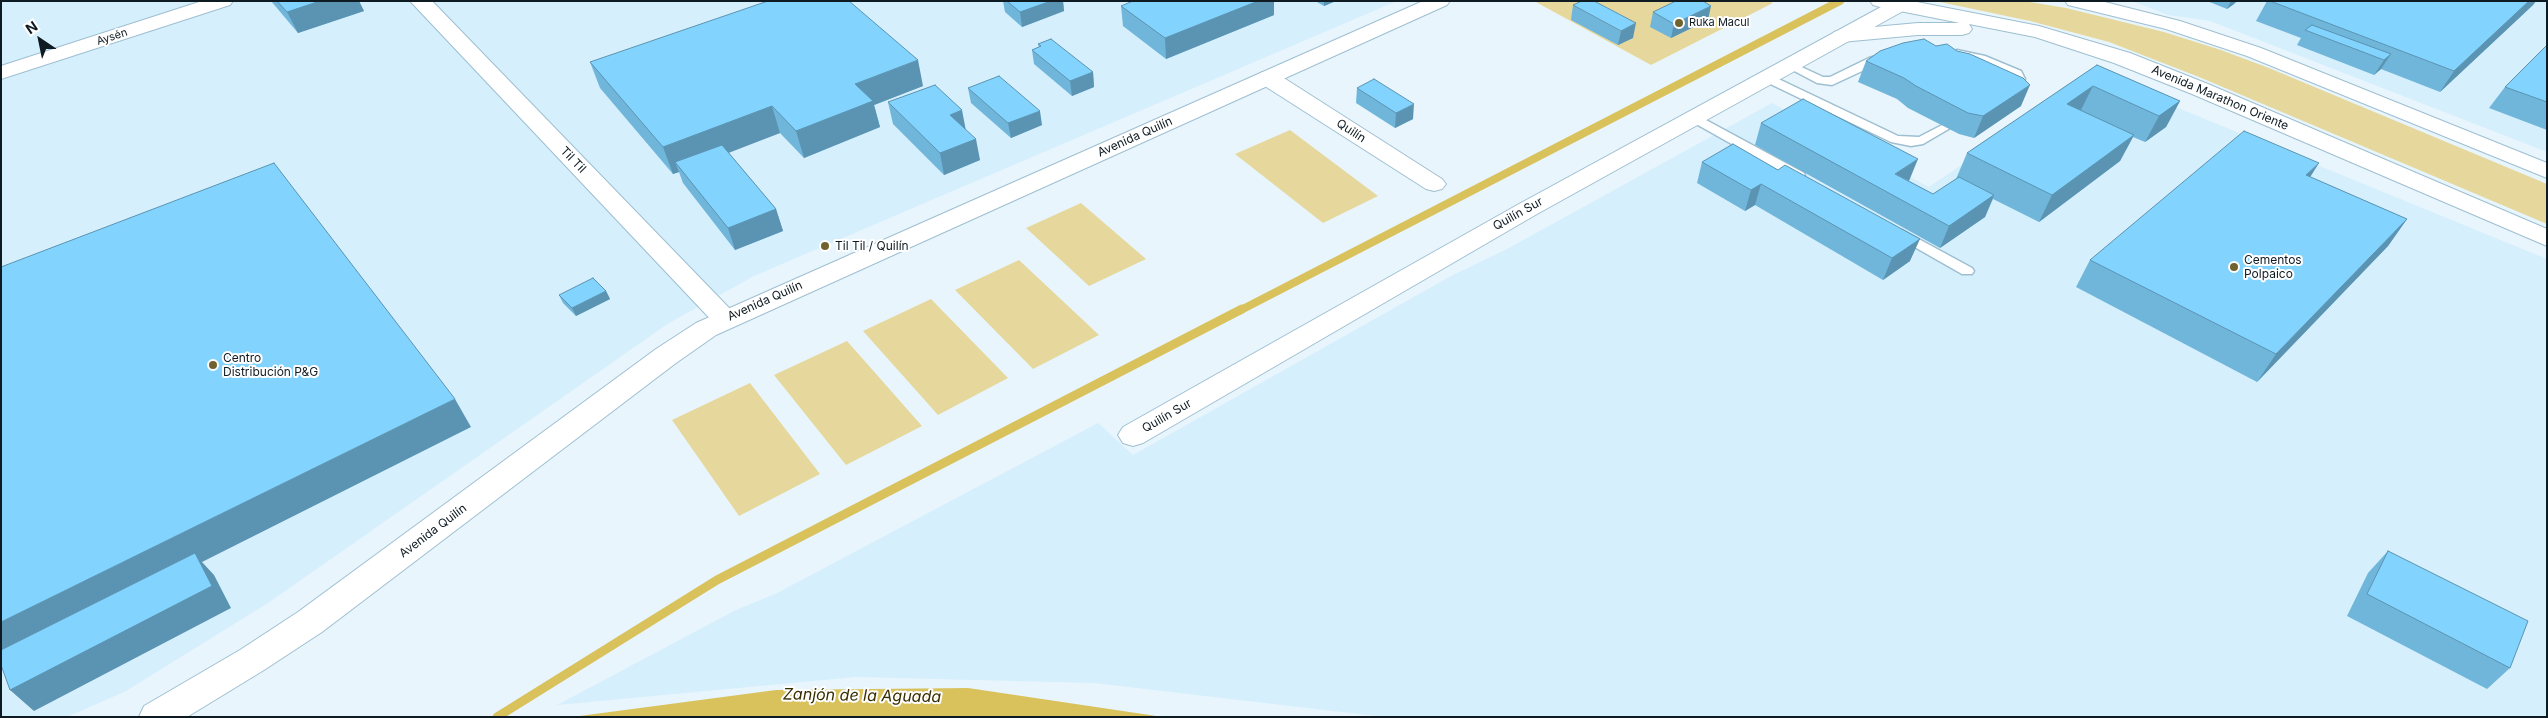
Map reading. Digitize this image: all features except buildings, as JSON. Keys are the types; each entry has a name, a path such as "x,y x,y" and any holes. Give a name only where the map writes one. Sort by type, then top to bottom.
{"main road":[{"name":"Aysén","path":"1,73 223,1"},
{"name":"Til Til","path":"420,1 725,319"},
{"name":"Avenida Quilín","path":"156,717 252,660 310,622 666,356 725,319 1440,1"},
{"path":"2075,1 2172,25"},
{"path":"2110,1 2300,70 2547,171"},
{"name":"Avenida Marathon Oriente","path":"1896,2 2039,32 2091,47 2154,70 2547,238"},
{"name":"Quilín Sur","path":"1133,435 1498,226 1841,36 1896,2"},
{"path":"1841,36 1937,28 2039,32"},
{"name":"Quilín","path":"1268,78 1434,184"}],"lane":[{"path":"1945,52 1981,58 2017,74 2019,80 2000,92"},
{"path":"1789,65 1821,80 1832,81 1873,60 1893,55"},
{"path":"1766,77 1895,139 1911,142 1923,140 1946,127"},
{"path":"1693,117 1813,184"},
{"path":"1890,228 1967,271"}],"shaded area":[{"path":"1,1 1397,1 754,276 669,323 268,603 126,691 67,717 1,717"},
{"path":"1534,1 1768,1 1773,3 1651,65"},
{"path":"2024,1 2066,8 2164,32 2221,50 2269,68 2547,184 2547,224 2199,77 2109,42 2030,21 1940,2"},
{"path":"2132,1 2547,1 2547,152 2210,21 2168,15"},
{"path":"2095,74 2547,259 2547,717 1384,717 1094,683 856,677 557,705 734,611 777,593 1098,423 1133,455 1451,276 1507,249 1772,103 1929,187"},
{"path":"1290,130 1378,196 1323,223 1235,154"},
{"path":"1081,203 1146,259 1089,286 1026,228"},
{"path":"1019,260 1099,335 1033,369 955,290"},
{"path":"931,299 1008,378 938,415 863,331"},
{"path":"847,341 922,426 846,465 774,375"},
{"path":"750,383 820,474 739,516 672,420"}],"water":[{"name":"Zanjón de la Aguada","path":"968,688 1163,717 572,717 776,690"}],"waterway":[{"path":"1239,311 1840,1"},
{"path":"497,717 717,580 1242,309"}],"place":[{"name":"Ruka Macul","path":"1679,23"},
{"name":"Til Til / Quilín","path":"825,246"},
{"name":"Cementos Polpaico","path":"2234,267"},
{"name":"Centro Distribución P&G","path":"213,365"}]}
